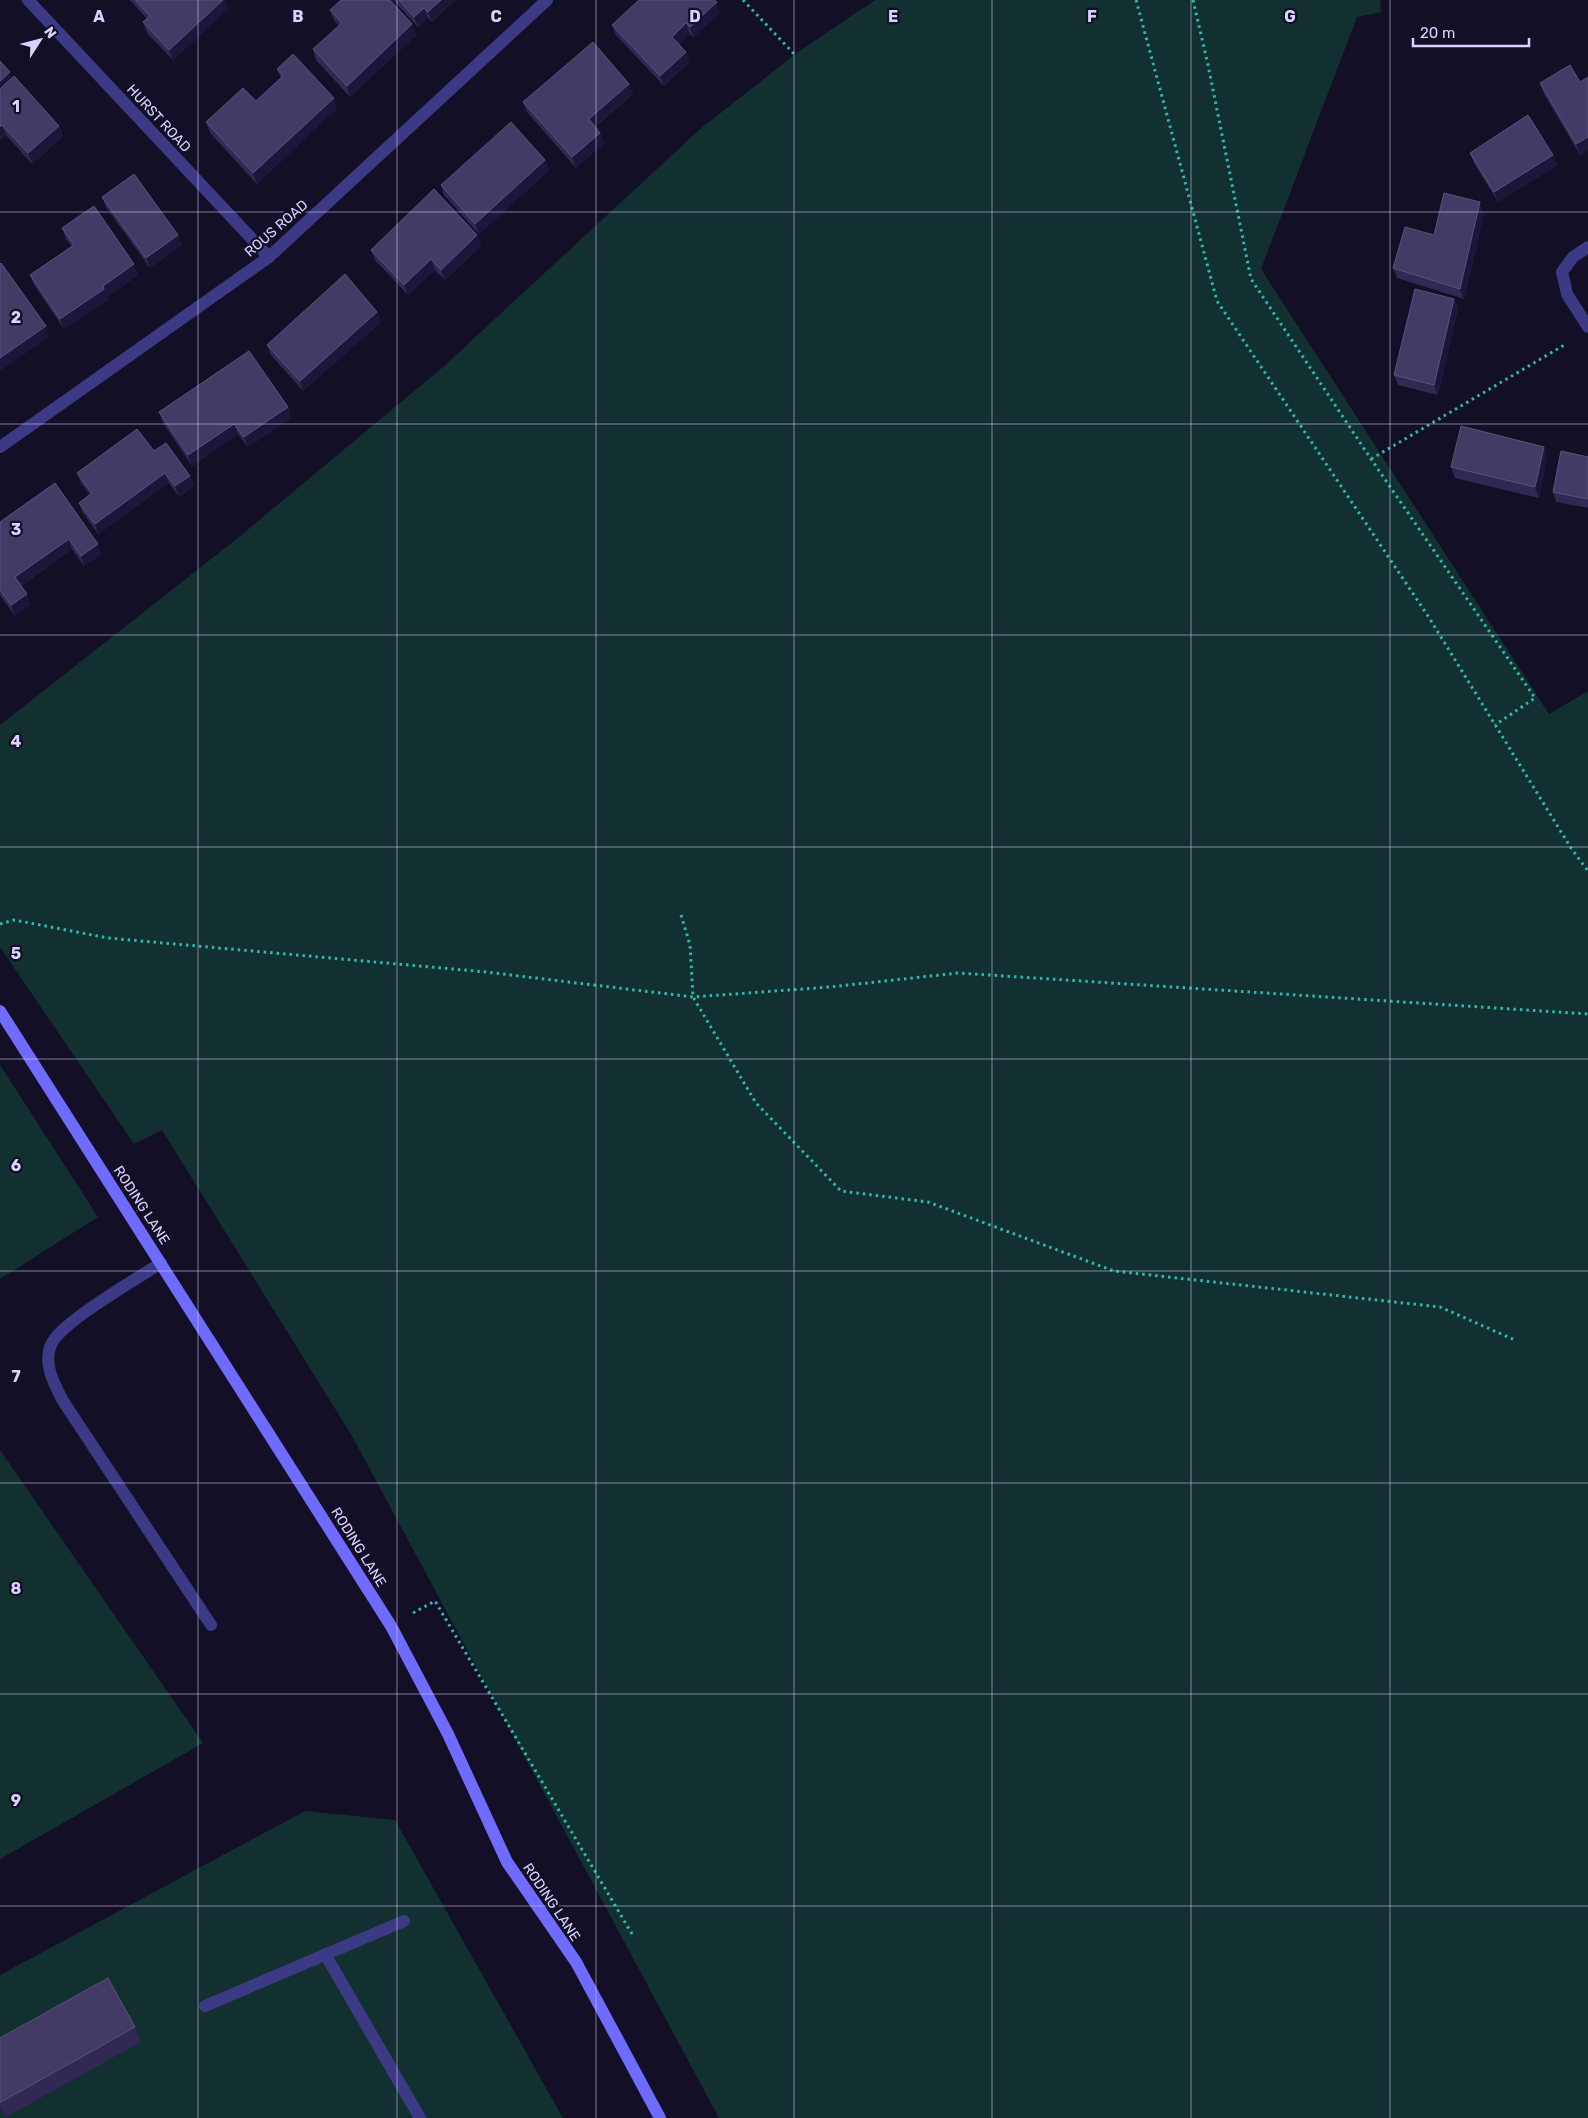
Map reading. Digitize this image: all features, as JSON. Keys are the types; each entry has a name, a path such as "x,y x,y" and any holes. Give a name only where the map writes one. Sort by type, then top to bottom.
{"main road":[{"name":"RODING LANE","path":"0,1011 162,1263 391,1626 448,1734 507,1862 576,1962 660,2118"}],"street":[{"name":"HURST ROAD","path":"28,0 269,257"},
{"name":"ROUS ROAD","path":"0,447 269,257 547,0"},
{"path":"1588,248 1573,257 1562,272 1567,294 1588,327"},
{"path":"162,1263 97,1304 64,1328 52,1343 48,1361 52,1379 63,1401 211,1625"},
{"path":"205,2006 404,1921"},
{"path":"325,1954 420,2118"}],"path":[{"path":"743,0 795,55"},
{"path":"1136,0 1217,301 1428,616 1571,848 1588,871"},
{"path":"1193,0 1251,279 1371,459 1535,698 1496,726"},
{"path":"1371,459 1571,341"},
{"path":"681,915 690,945 693,997 756,1103 841,1191 928,1202 1114,1271 1440,1307 1515,1340"},
{"path":"0,924 14,920 108,938 486,972 693,997 830,987 958,973 1588,1014"},
{"path":"391,1626 435,1601 632,1934"}],"green space":[{"path":"875,0 1380,0 1381,12 1357,17 1261,269 1549,714 1588,691 1588,2118 719,2118 352,1436 162,1130 134,1144 0,947 0,725 234,541 443,367 699,130 798,52"},
{"path":"0,1065 98,1217 0,1279"},
{"path":"0,1450 203,1743 0,1859"},
{"path":"305,1811 395,1820 563,2118 0,2118 0,1975"}],"building":[{"path":"135,0 223,0 169,50 143,22 150,16"},
{"path":"341,0 390,0 412,24 347,86 313,49 342,23 330,10"},
{"path":"399,0 441,0 428,12 424,8 414,17"},
{"path":"639,0 714,0 717,2 690,27 686,23 672,37 686,52 660,76 612,25"},
{"path":"593,42 629,84 589,119 600,133 572,157 523,102"},
{"path":"293,54 334,98 253,173 206,122 243,88 256,101 283,76 277,69"},
{"path":"0,61 10,72 0,81"},
{"path":"1570,65 1580,82 1588,77 1588,137 1576,144 1540,83"},
{"path":"14,76 59,126 28,153 2,125 0,127 0,89"},
{"path":"1528,115 1553,155 1494,192 1470,153"},
{"path":"511,122 545,160 475,224 441,185"},
{"path":"134,174 178,235 146,258 102,197"},
{"path":"434,189 477,235 441,270 431,259 404,285 371,250"},
{"path":"1444,193 1480,202 1460,289 1393,268 1405,227 1434,235"},
{"path":"94,206 134,264 103,286 104,289 60,319 30,275 74,245 62,228"},
{"path":"0,264 46,326 0,358"},
{"path":"345,274 377,312 300,381 267,345"},
{"path":"1415,289 1454,299 1434,385 1394,375"},
{"path":"249,351 288,407 244,437 234,424 188,455 159,412"},
{"path":"1461,426 1544,447 1535,487 1451,467"},
{"path":"137,429 154,451 166,443 190,476 175,486 165,473 95,524 79,503 92,493 77,473"},
{"path":"1561,451 1588,457 1588,499 1553,492"},
{"path":"55,483 98,544 81,556 69,539 15,577 27,594 11,605 0,590 0,522"},
{"path":"108,1978 135,2027 1,2102 0,2038"}]}
